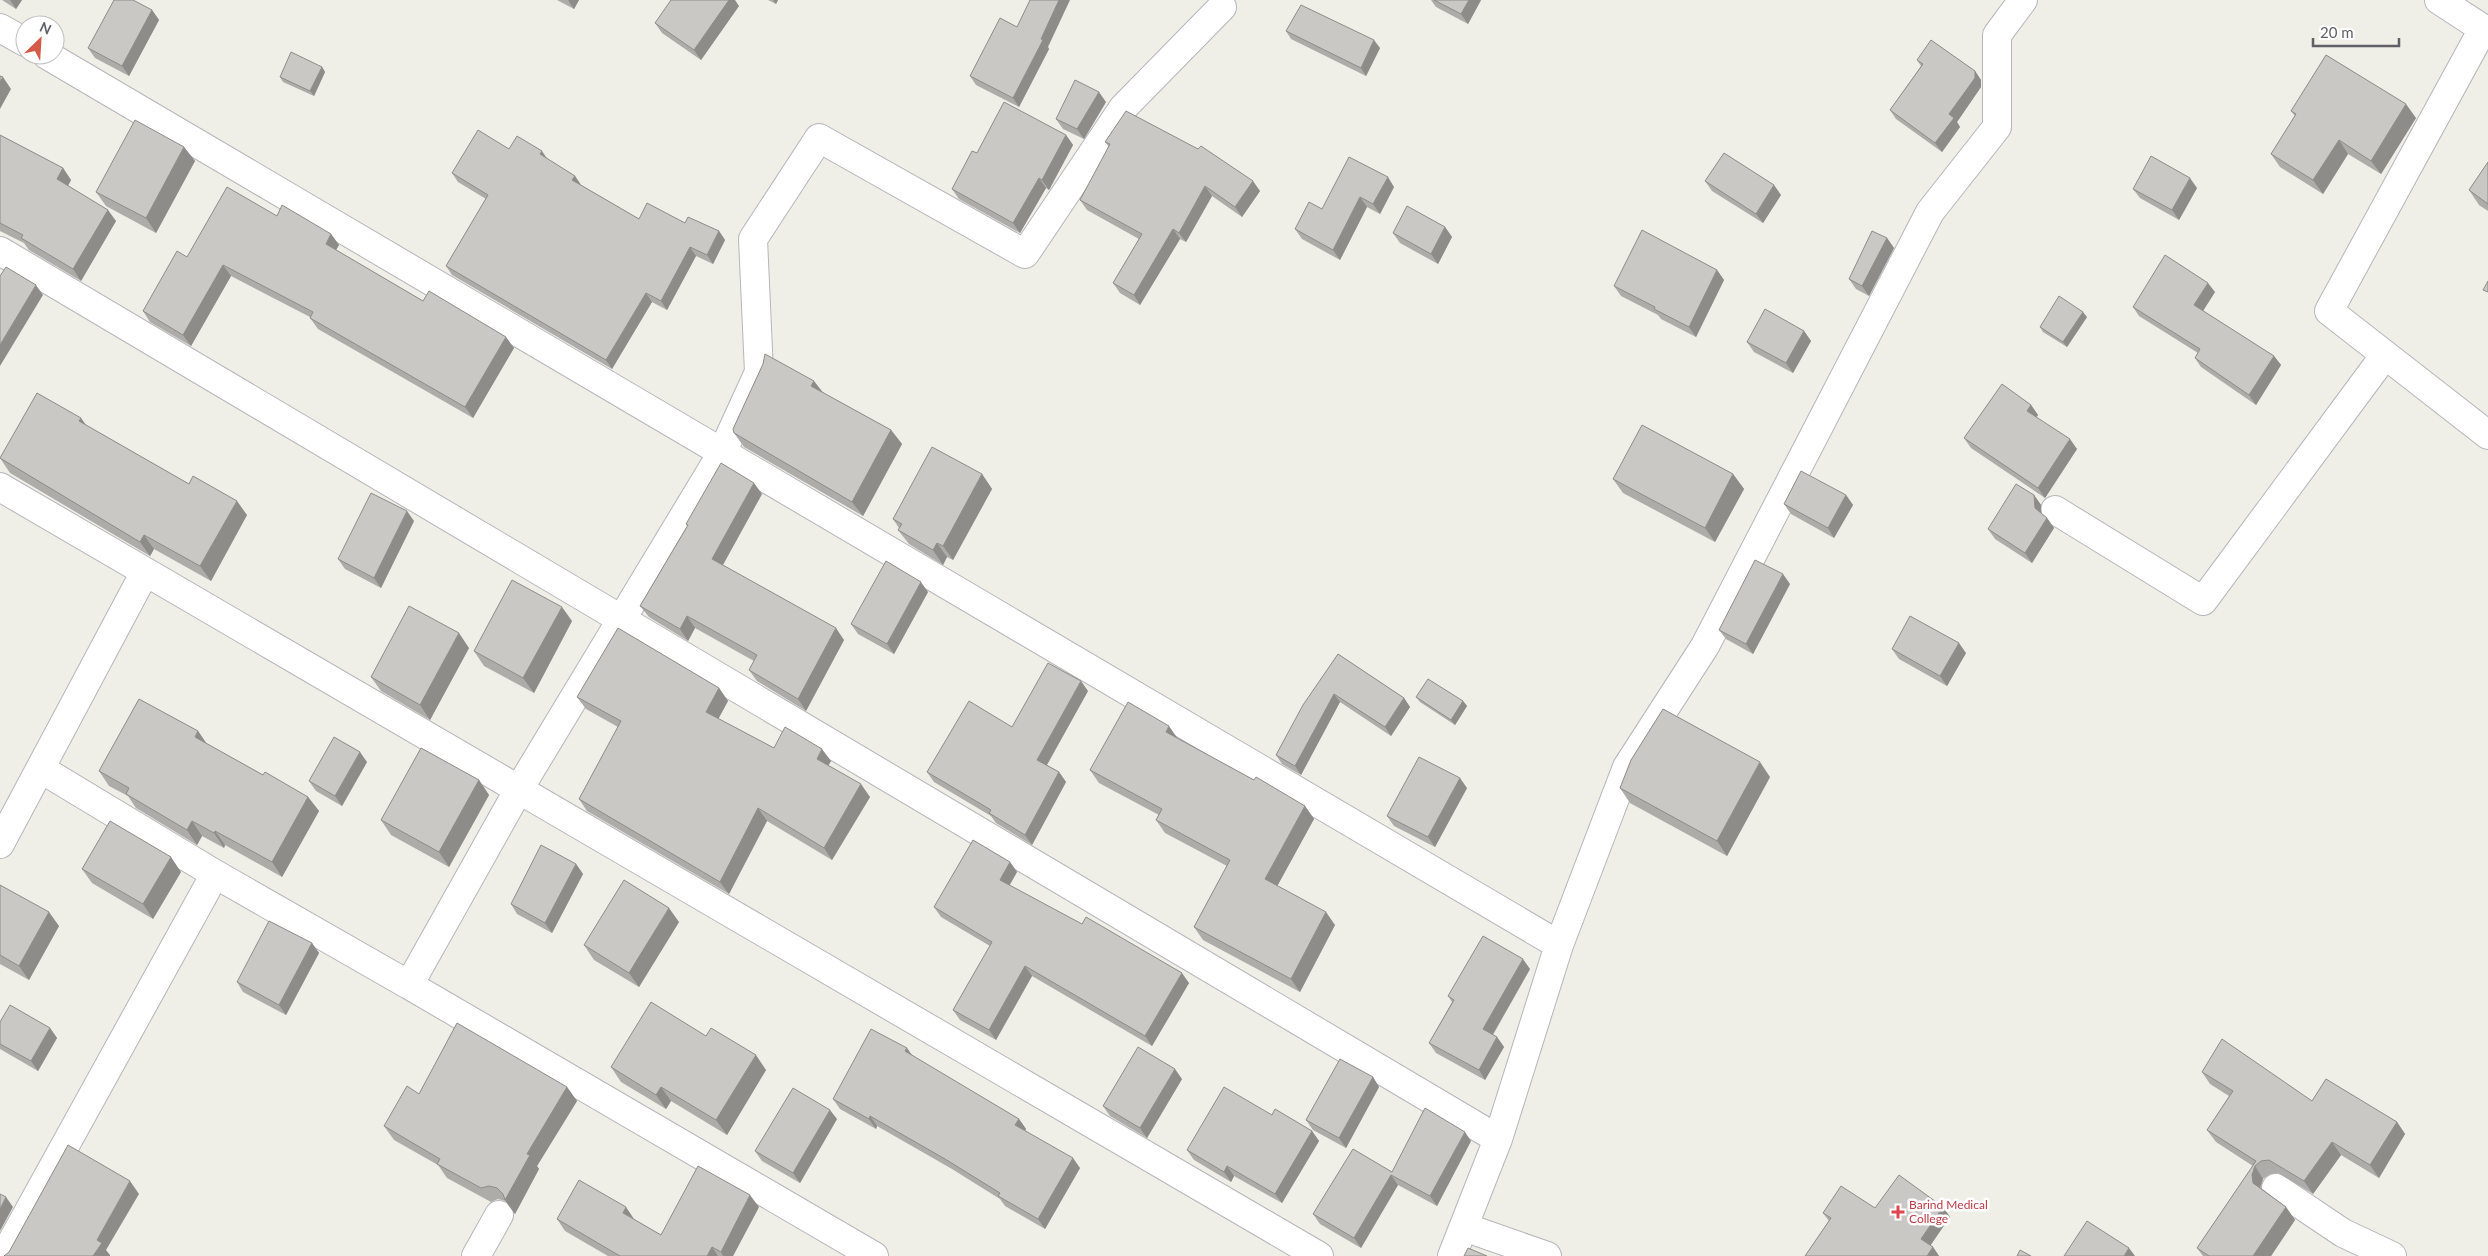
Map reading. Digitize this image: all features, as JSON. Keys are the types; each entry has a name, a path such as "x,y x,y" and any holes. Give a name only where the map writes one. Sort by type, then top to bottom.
{"street":[{"path":"1452,1256 1498,1139 1558,945 1627,767 1705,646 1930,212 1997,127 1997,35 2022,0"},
{"path":"2439,0 2486,30 2329,312 2488,435"},
{"path":"409,985 519,790 722,453 759,372 753,239 819,138 1025,254 1123,108 1222,7"},
{"path":"0,28 15,36"},
{"path":"63,65 1558,945"},
{"path":"0,251 1498,1139"},
{"path":"2055,510 2203,602 2385,355"},
{"path":"0,487 1318,1256"},
{"path":"0,844 145,572"},
{"path":"41,769 215,874 874,1256"},
{"path":"4,1256 215,874"},
{"path":"2276,1188 2342,1233 2392,1256"},
{"path":"476,1256 499,1215"},
{"path":"1464,1227 1548,1256"}],"building":[{"path":"114,0 133,0 152,10 122,66 88,48"},
{"path":"671,0 729,0 694,50 655,23"},
{"path":"1030,0 1059,0 1041,39 1043,40 1013,98 970,76 1000,18 1017,27"},
{"path":"1434,0 1469,0 1461,14"},
{"path":"1301,5 1374,40 1361,68 1286,31"},
{"path":"1931,40 1975,71 1975,78 1949,114 1954,118 1935,143 1890,110 1923,64 1917,60"},
{"path":"291,52 322,67 310,91 280,77"},
{"path":"2326,55 2406,104 2371,161 2339,140 2313,180 2271,154 2296,114 2291,111"},
{"path":"1075,80 1099,92 1077,129 1056,119"},
{"path":"1004,102 1066,135 1042,180 1039,178 1013,223 952,189 972,151 977,153"},
{"path":"1126,111 1198,149 1201,146 1253,181 1235,207 1205,186 1179,233 1173,229 1134,295 1113,283 1142,234 1080,200 1110,144 1105,142"},
{"path":"135,120 184,147 146,218 96,192"},
{"path":"478,130 509,149 517,136 542,151 540,154 575,176 572,180 639,219 647,203 685,223 688,217 719,231 707,255 690,247 661,301 646,293 606,360 446,266 488,195 452,173"},
{"path":"0,135 63,168 57,179 108,210 73,269 21,238 23,235 0,223"},
{"path":"1724,153 1774,185 1756,214 1705,181"},
{"path":"2151,156 2190,178 2172,210 2133,189"},
{"path":"1349,157 1388,177 1373,204 1360,197 1333,250 1295,229 1309,202 1322,209"},
{"path":"2488,162 2488,204 2469,190"},
{"path":"227,187 277,216 282,205 331,234 326,244 423,301 429,291 506,337 465,407 310,318 313,312 223,265 183,335 143,311 177,251 187,257"},
{"path":"1407,206 1445,227 1431,254 1393,233"},
{"path":"1642,230 1717,270 1689,327 1614,286"},
{"path":"1872,231 1887,238 1862,286 1849,279"},
{"path":"2165,255 2208,283 2194,305 2274,356 2249,395 2195,358 2200,349 2133,307"},
{"path":"6,267 36,285 0,345 0,276"},
{"path":"2488,281 2488,292 2483,290"},
{"path":"2059,296 2083,312 2063,342 2040,327"},
{"path":"1765,309 1804,331 1786,363 1747,342"},
{"path":"765,354 814,381 811,386 891,430 852,502 734,433 733,429 763,364"},
{"path":"2002,384 2031,405 2027,411 2070,439 2038,488 1964,438"},
{"path":"37,393 81,418 79,421 189,484 193,476 237,501 200,566 144,535 140,542 0,458"},
{"path":"1642,425 1733,474 1705,528 1613,479"},
{"path":"932,447 982,474 943,546 937,543 933,550 898,530 902,524 893,519"},
{"path":"721,463 754,483 712,559 836,628 798,699 749,670 757,655 687,616 680,629 640,606 688,525 686,524"},
{"path":"1801,471 1846,495 1828,528 1784,504"},
{"path":"2016,484 2034,495 2035,508 2047,518 2025,553 1988,529"},
{"path":"371,493 407,511 374,578 338,559"},
{"path":"1755,560 1783,574 1746,644 1719,630"},
{"path":"886,561 921,582 887,644 851,624"},
{"path":"512,580 562,607 523,678 474,651"},
{"path":"409,606 459,633 420,705 371,677"},
{"path":"1910,616 1959,643 1940,676 1892,649"},
{"path":"618,628 719,688 706,712 774,748 785,727 822,749 817,759 861,784 824,848 758,808 720,882 579,799 621,721 577,697"},
{"path":"1338,654 1404,698 1385,727 1334,694 1295,766 1276,755 1303,705"},
{"path":"1048,663 1081,681 1037,760 1059,772 1025,835 989,813 991,810 927,772 969,701 1012,727"},
{"path":"1428,679 1463,701 1451,720 1416,697"},
{"path":"139,699 198,731 195,737 263,775 265,772 308,797 272,862 215,831 214,833 192,821 187,830 126,794 129,788 99,771"},
{"path":"1128,702 1169,726 1166,732 1254,780 1256,777 1305,806 1265,879 1326,912 1291,979 1194,927 1230,860 1156,820 1162,809 1090,770"},
{"path":"1663,709 1760,762 1717,841 1620,788 1631,760"},
{"path":"334,737 360,752 335,796 309,781"},
{"path":"421,748 479,780 439,852 381,820"},
{"path":"1419,757 1460,778 1428,837 1387,816"},
{"path":"110,821 171,857 143,904 82,869"},
{"path":"973,840 1010,862 1000,880 1082,924 1086,917 1182,973 1145,1036 1025,966 989,1030 953,1010 992,942 934,907"},
{"path":"541,845 576,864 545,923 511,904"},
{"path":"624,880 669,908 629,973 584,945"},
{"path":"0,885 49,912 19,966 0,955"},
{"path":"269,921 312,943 279,1005 237,982"},
{"path":"1483,936 1523,959 1483,1029 1497,1037 1479,1070 1429,1043 1454,1000 1448,996"},
{"path":"651,1002 706,1036 711,1028 756,1055 716,1120 661,1087 656,1095 611,1067"},
{"path":"10,1005 50,1028 31,1061 0,1044 0,1022"},
{"path":"457,1023 567,1087 527,1154 530,1155 505,1200 503,1194 497,1188 489,1186 481,1188 437,1164 440,1159 384,1126 407,1086 419,1094"},
{"path":"871,1029 907,1048 905,1051 1019,1119 1015,1125 1073,1158 1038,1219 998,1196 1000,1193 945,1159 870,1116 869,1119 833,1099"},
{"path":"2222,1039 2312,1101 2326,1079 2397,1122 2370,1165 2332,1142 2304,1181 2269,1160 2261,1161 2255,1166 2252,1175 2253,1183 2286,1207 2253,1256 2209,1256 2197,1248 2256,1161 2207,1130 2233,1091 2202,1072"},
{"path":"1138,1047 1175,1069 1140,1128 1103,1106"},
{"path":"1340,1059 1373,1077 1339,1138 1306,1120"},
{"path":"1224,1087 1272,1115 1275,1109 1312,1131 1275,1194 1227,1166 1224,1172 1187,1150"},
{"path":"793,1088 830,1110 793,1173 755,1151"},
{"path":"1425,1108 1465,1132 1430,1196 1391,1175 1354,1238 1313,1214 1353,1149 1392,1172"},
{"path":"68,1145 130,1181 97,1240 102,1243 93,1256 4,1256 9,1252"},
{"path":"698,1166 750,1195 721,1252 712,1247 707,1256 620,1256 557,1219 579,1180 626,1207 623,1213 661,1235"},
{"path":"1899,1175 1943,1207 1921,1239 1933,1247 1927,1256 1805,1256 1831,1218 1823,1213 1841,1186 1875,1208"},
{"path":"0,1194 6,1197 0,1209"},
{"path":"2087,1221 2129,1248 2124,1256 2064,1256"},
{"path":"1468,1248 1487,1256 1464,1256"},
{"path":"2020,1250 2031,1256 2017,1256"}],"place":[{"name":"Barind Medical College","path":"1898,1212"}]}
